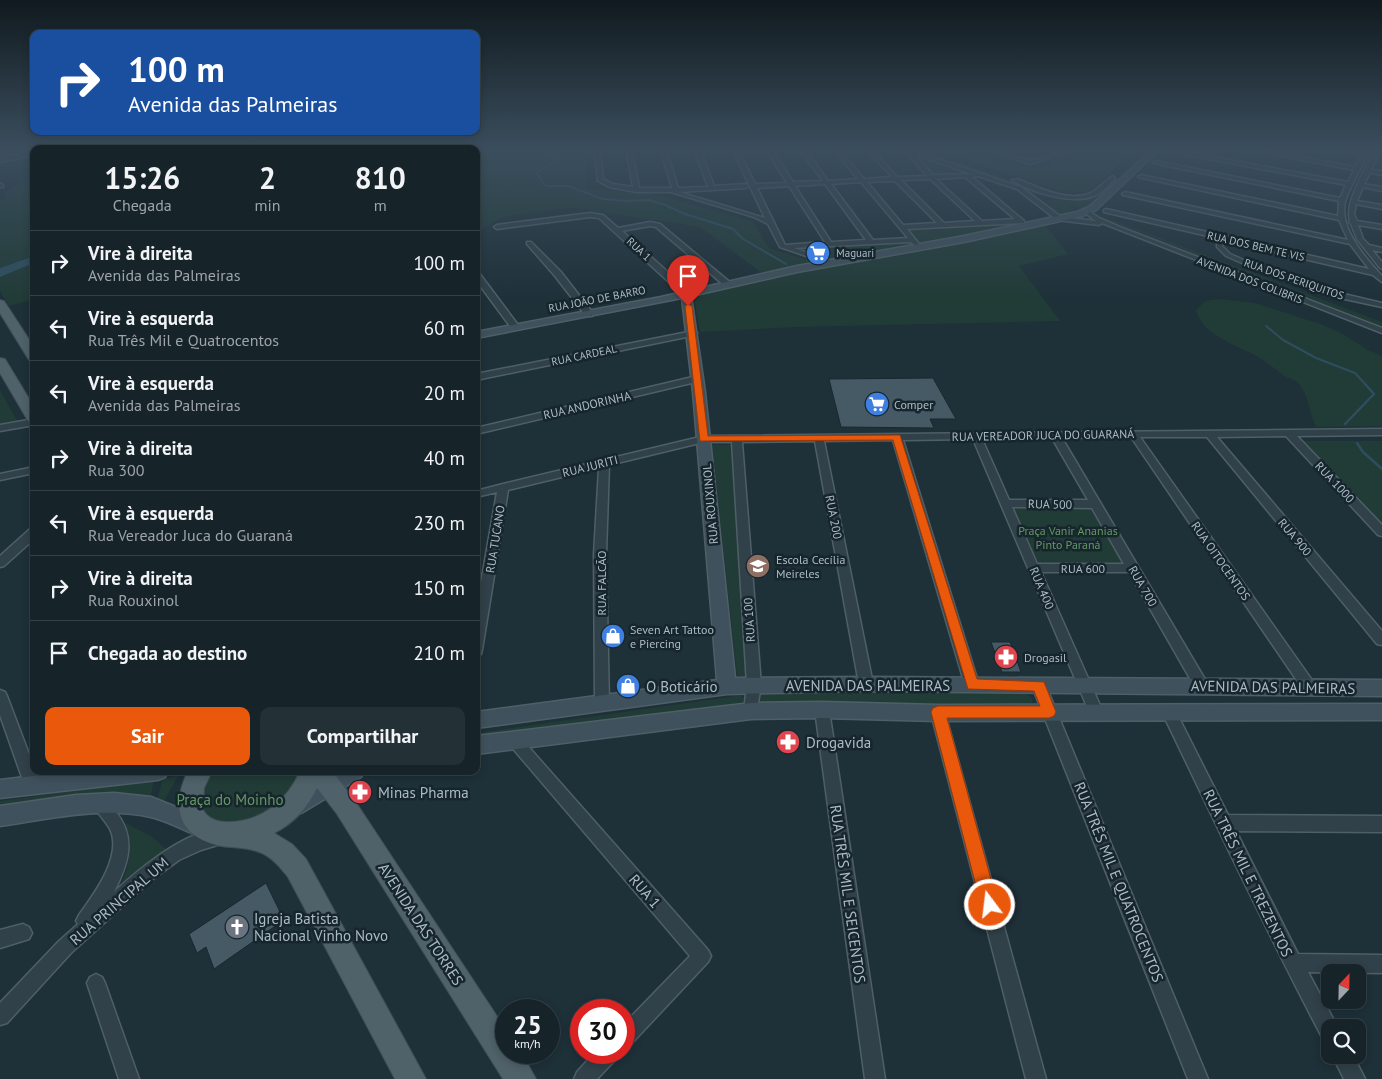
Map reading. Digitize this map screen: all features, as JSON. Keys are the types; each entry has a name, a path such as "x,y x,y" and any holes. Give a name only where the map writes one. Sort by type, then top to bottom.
{"main road":[{"path":"0,304 30,351"},
{"path":"0,331 11,330 30,359"},
{"path":"0,362 30,413"},
{"path":"199,775 192,788 189,800 195,821 203,828 215,833 234,834 265,841 283,850 297,868 411,1079"},
{"path":"234,834 255,830 286,812 300,797 309,781 320,776"},
{"name":"AVENIDA DAS TORRES","path":"320,776 359,828 521,1079"}],"street":[{"path":"701,199 765,218"},
{"path":"756,199 782,246 832,263"},
{"path":"800,199 828,244"},
{"path":"839,199 871,242"},
{"path":"878,199 916,243"},
{"path":"916,199 942,225"},
{"path":"955,199 981,223"},
{"path":"994,199 1023,223"},
{"path":"1034,199 1059,219"},
{"path":"1073,199 1084,214"},
{"path":"1150,199 1353,243"},
{"path":"1248,199 1342,219"},
{"path":"1316,199 1341,205 1352,216 1366,247 1382,267"},
{"path":"1344,199 1341,205 1342,219 1353,243 1382,280"},
{"name":"RUA JOÃO DE BARRO","path":"480,334 589,314 832,263 916,243 1023,223 1084,214 1101,201"},
{"path":"1352,216 1353,202 1382,207"},
{"name":"RUA DOS BEM TE VIS","path":"1106,210 1376,273"},
{"name":"RUA 1","path":"497,227 590,214 601,216 686,293"},
{"name":"AVENIDA DOS COLIBRIS","path":"1084,214 1382,331"},
{"name":"AVENIDA DOS COLIBRIS","path":"1084,214 1118,228"},
{"path":"1352,216 1382,227"},
{"path":"902,228 981,223 1023,223"},
{"path":"618,230 650,224 658,225 728,284"},
{"name":"RUA DOS PERIQUITOS","path":"1224,239 1220,243 1222,250 1244,262 1329,292 1382,305"},
{"path":"782,246 871,242 916,243"},
{"path":"529,244 558,274 589,314"},
{"path":"1366,247 1382,250"},
{"path":"1358,251 1374,257"},
{"path":"1364,259 1375,261 1382,267"},
{"path":"480,280 515,328"},
{"name":"RUA ROUXINOL","path":"686,293 698,379 727,686"},
{"name":"RUA CARDEAL","path":"480,377 692,333"},
{"name":"RUA ANDORINHA","path":"480,431 698,379"},
{"path":"0,428 30,421"},
{"name":"RUA 1000","path":"1289,432 1382,532"},
{"name":"RUA VEREADOR JUCA DO GUARANÁ","path":"704,439 1382,432"},
{"name":"RUA 900","path":"1209,433 1382,640"},
{"name":"RUA OITOCENTOS","path":"1132,434 1309,687"},
{"name":"RUA 700","path":"1055,435 1201,686"},
{"name":"RUA 400","path":"976,436 1096,712"},
{"path":"897,437 972,685"},
{"name":"RUA 100","path":"737,438 754,686 751,712"},
{"name":"RUA 200","path":"819,438 866,684"},
{"name":"RUA JURITI","path":"480,493 704,439"},
{"name":"RUA FALCÃO","path":"602,704 600,554 604,463"},
{"path":"0,477 30,471"},
{"name":"RUA TUCANO","path":"480,626 503,487"},
{"name":"RUA 500","path":"1005,503 1095,504"},
{"path":"0,562 30,536"},
{"name":"RUA 600","path":"1033,568 1132,568"},
{"name":"AVENIDA DAS PALMEIRAS","path":"480,719 727,686 866,684 1382,688"},
{"name":"RUA TRÊS MIL E QUATROCENTOS","path":"1039,686 1198,1079"},
{"path":"0,696 34,786"},
{"name":"AVENIDA DAS PALMEIRAS","path":"480,744 751,712 822,710 938,712 1382,712"},
{"name":"RUA TRÊS MIL E SEICENTOS","path":"822,710 875,1079"},
{"path":"938,712 1036,1079"},
{"name":"RUA TRÊS MIL E TREZENTOS","path":"1169,712 1293,963 1323,1019"},
{"name":"RUA 1","path":"514,740 702,956 635,1026"},
{"path":"0,789 125,775"},
{"path":"0,816 122,803 152,807 203,828"},
{"name":"RUA PRINCIPAL UM","path":"65,947 108,888 122,848 119,830 100,804"},
{"path":"1223,823 1382,824"},
{"name":"RUA PRINCIPAL UM","path":"0,1016 65,947 120,897 173,854 200,842 234,834"},
{"path":"0,939 23,933"},
{"path":"1293,963 1382,964"},
{"path":"96,983 129,1079"},
{"path":"584,1079 598,1064"},
{"path":"1347,1064 1355,1079"}],"green space":[{"path":"30,199 30,257 0,268 0,201"},
{"path":"480,199 675,199 753,222 769,248 811,261 809,264 763,274 700,227 569,207 504,217 480,229"},
{"path":"1098,199 1087,210 1075,206 1070,207 1074,209 1070,211 1077,214 1059,217 1040,201"},
{"path":"1099,216 1382,322 1382,327"},
{"path":"1017,223 1020,225 918,244 905,229"},
{"path":"1044,224 1068,254 1019,266 1060,321 798,327 700,332 694,297 699,293"},
{"path":"905,242 911,246 837,261 828,258 820,247"},
{"path":"30,265 30,300 9,306 0,291 0,277"},
{"path":"1219,299 1255,303 1323,325 1382,356 1382,426 1316,427 1305,394 1298,383 1286,377 1258,357 1221,339 1205,327 1196,310 1205,301"},
{"path":"0,390 18,422 0,425"},
{"path":"1299,441 1382,441 1382,528"},
{"path":"712,445 734,445 747,677 744,678 737,675"},
{"name":"Praça Vanir Ananias Pinto Paraná","path":"1012,508 1091,508 1124,566 1039,565"},
{"path":"757,691 1025,694 1031,697 1033,701 1031,704 1012,706 764,704 755,697"},
{"path":"736,696 742,696 745,699 742,702 733,704 480,739 480,732"},
{"name":"Praça do Moinho","path":"204,775 301,775 278,810 224,827 199,814"},
{"path":"178,776 162,805 156,804 163,779"},
{"path":"154,780 149,804 0,808 0,801"},
{"path":"120,820 151,836 166,849 121,885 129,860 129,845"}],"water":[{"path":"30,257 30,265 0,277 0,268"}],"building":[{"name":"Comper","path":"933,378 956,419 930,419 934,428 841,427 829,379"},
{"name":"Drogasil","path":"991,642 1010,642 1021,672 1002,672"},
{"name":"Igreja Batista Nacional Vinho Novo","path":"266,883 284,920 214,969 206,947 197,953 189,934"}],"waterway":[{"path":"607,199 649,200 733,229 743,239 786,264"},
{"path":"1266,326 1283,340 1316,358 1355,373 1366,385"},
{"path":"1345,424 1374,394 1365,384"},
{"path":"1357,443 1363,452 1382,469"}],"place":[{"name":"Maguari","path":"818,253"},
{"name":"Comper","path":"877,404"},
{"name":"Escola Cecília Meireles","path":"758,566"},
{"name":"Seven Art Tattoo e Piercing","path":"613,636"},
{"name":"Drogasil","path":"1006,657"},
{"name":"O Boticário","path":"628,686"},
{"name":"Drogavida","path":"788,742"},
{"name":"Minas Pharma","path":"360,792"},
{"name":"Igreja Batista Nacional Vinho Novo","path":"237,927"}],"route":[{"path":"688,306 704,439 897,437 972,685 1039,686 1049,712 938,712 990,905"}]}
